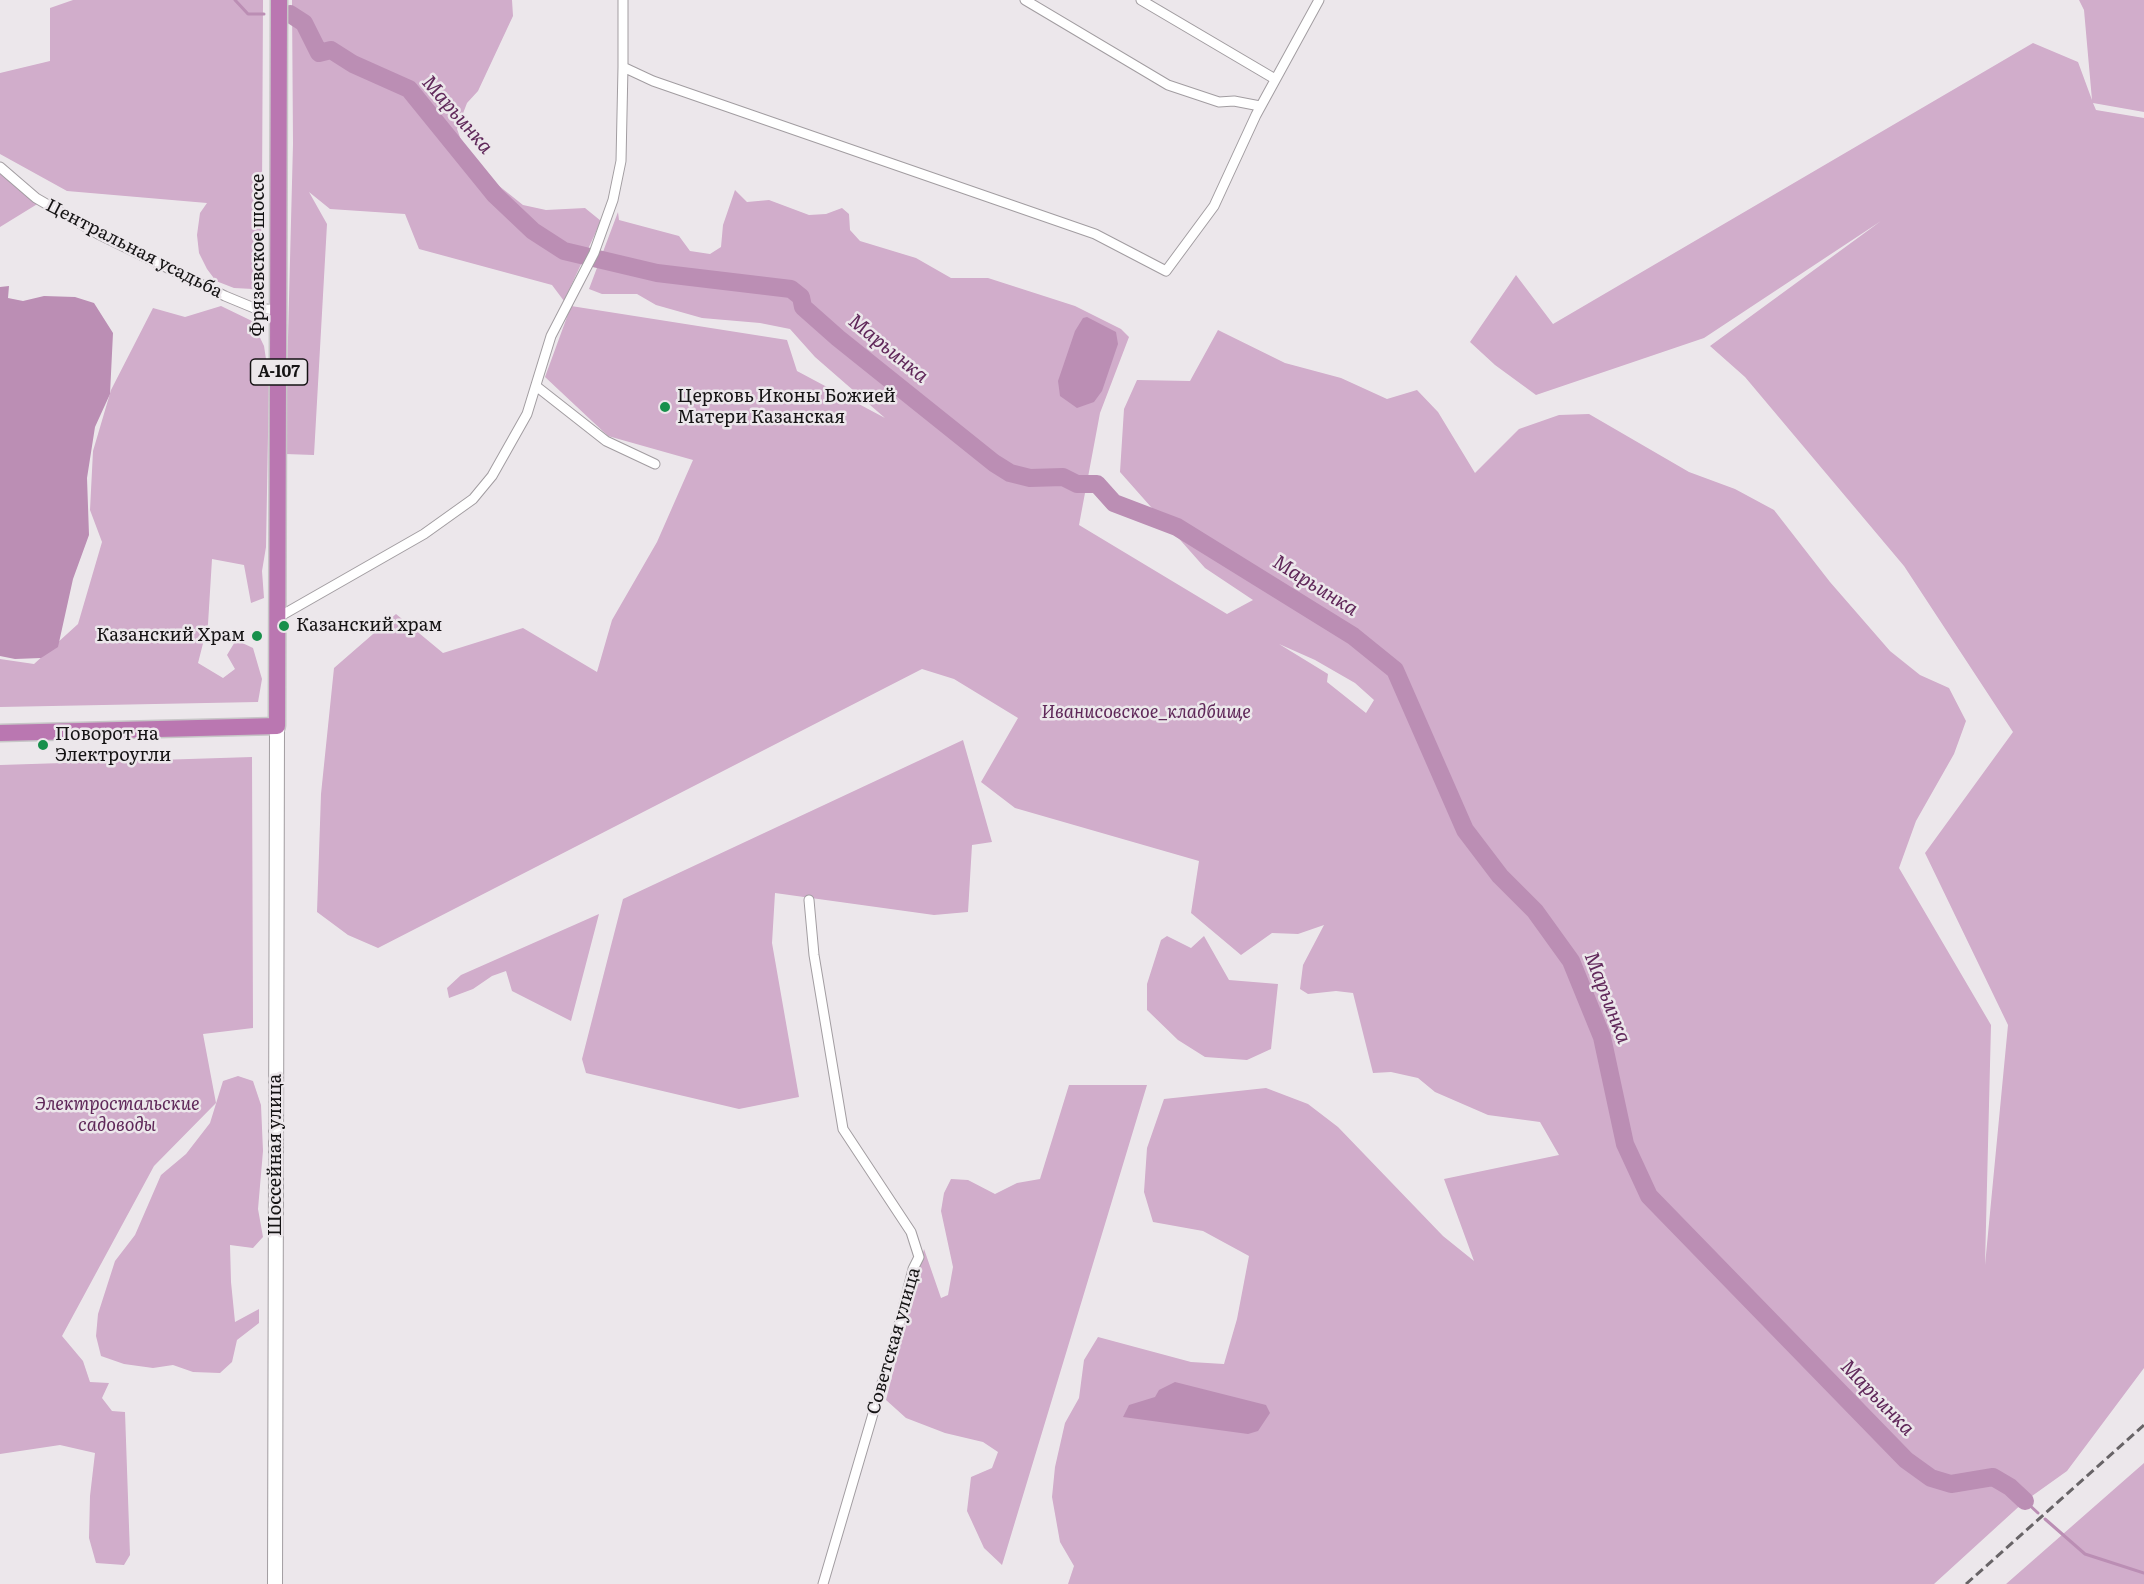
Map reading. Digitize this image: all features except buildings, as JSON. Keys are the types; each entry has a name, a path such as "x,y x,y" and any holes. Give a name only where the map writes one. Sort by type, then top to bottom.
{"highway":[{"name":"Фрязевское шоссе","path":"277,726 279,0"},
{"path":"0,733 277,726"}],"street":[{"path":"277,618 424,534 473,499 510,447 526,414 551,336 590,263 613,200 621,161 623,0"},
{"path":"1025,0 1168,86 1219,102 1234,101 1260,106"},
{"path":"1141,0 1275,79"},
{"path":"623,67 653,81 1095,234 1166,271 1214,206 1260,106 1319,0"},
{"name":"Центральная усадьба","path":"0,167 36,198 98,234 225,296 254,308 279,310"},
{"path":"536,386 606,441 655,464"},
{"name":"Шоссейная улица","path":"274,1584 277,726"},
{"name":"Советская улица","path":"809,900 814,955 843,1129 910,1232 919,1257 913,1269 897,1332 823,1584"}],"green space":[{"path":"73,0 263,0 262,195 257,207 264,216 261,226 265,251 263,278 253,289 234,288 216,281 207,269 199,253 197,235 200,213 207,203 67,191 0,154 0,73 50,61 50,8"},
{"path":"292,0 512,0 513,16 478,91 467,103 457,129 469,162 523,205 546,210 585,208 601,221 564,301 552,285 419,249 405,214 330,209 309,192 327,224 314,455 285,454 293,144"},
{"name":"Иванисовское_кладбище","path":"2079,0 2144,0 2144,112 2093,103 2096,110 2144,118 2144,1368 2067,1471 2025,1501 1934,1584 1068,1584 1074,1566 1060,1542 1052,1497 1055,1467 1065,1423 1079,1398 1084,1360 1098,1337 1191,1362 1224,1364 1237,1319 1249,1256 1203,1231 1153,1222 1144,1192 1147,1148 1164,1099 1266,1088 1308,1104 1338,1127 1443,1236 1474,1261 1444,1179 1559,1155 1540,1122 1488,1115 1435,1092 1418,1078 1391,1072 1373,1073 1353,993 1336,991 1308,994 1300,989 1303,965 1324,925 1298,934 1272,933 1241,955 1191,913 1199,861 1015,808 981,782 1018,718 954,679 922,669 378,948 348,935 317,912 321,794 334,668 396,614 443,653 523,628 597,672 612,620 657,542 693,460 608,436 545,377 571,306 787,340 797,371 885,418 815,357 790,329 760,323 702,318 656,305 637,294 602,294 589,289 618,212 619,220 679,236 690,251 710,254 721,247 723,225 735,190 747,202 769,200 809,215 826,214 842,208 849,214 850,230 860,241 916,258 951,278 988,278 1075,306 1121,329 1129,337 1100,413 1079,525 1227,614 1253,600 1205,568 1120,472 1124,409 1137,380 1190,381 1218,330 1285,363 1341,378 1387,399 1417,390 1438,412 1475,473 1519,429 1559,415 1589,414 1689,472 1735,489 1774,510 1830,582 1890,651 1920,675 1949,688 1966,721 1954,754 1916,821 1899,868 1991,1025 1985,1265 2008,1025 1925,853 2013,732 1904,566 1745,377 1710,346 1881,221 1704,338 1536,395 1495,365 1470,342 1516,275 1553,324 2033,43 2078,62 2092,100 2084,10","holes":["1279,644 1315,660 1355,683 1374,700 1366,713 1327,682 1328,674"]},
{"path":"0,170 39,203 0,227"},
{"path":"221,306 252,321 264,346 269,379 266,547 262,571 264,598 251,603 244,565 212,559 208,624 198,663 223,678 235,669 227,655 236,640 253,648 262,679 258,702 0,707 0,659 34,664 78,624 102,542 90,510 93,451 111,390 153,308 185,317"},
{"path":"963,740 992,842 972,845 968,912 934,915 775,893 772,943 799,1097 739,1109 586,1073 582,1059 623,899"},
{"name":"Электростальские садоводы","path":"252,757 253,1028 203,1034 216,1103 154,1166 62,1336 83,1361 90,1382 109,1383 102,1398 112,1411 125,1412 130,1555 124,1565 96,1563 89,1538 90,1496 95,1453 60,1445 0,1454 0,765"},
{"path":"599,914 571,1021 512,991 506,971 492,976 473,989 449,998 447,988 461,975"},
{"path":"1167,936 1191,948 1204,936 1229,980 1278,984 1271,1049 1247,1060 1205,1057 1178,1040 1147,1010 1147,984 1161,940"},
{"path":"238,1076 253,1081 261,1105 263,1151 258,1209 263,1237 253,1248 230,1245 231,1282 235,1322 259,1309 259,1323 237,1340 232,1362 220,1373 193,1372 173,1365 153,1368 124,1364 101,1356 96,1336 98,1314 115,1261 135,1235 161,1175 186,1154 210,1123 223,1081"},
{"path":"1069,1085 1147,1085 1002,1565 984,1548 967,1511 971,1477 992,1468 998,1452 983,1442 945,1433 906,1418 886,1400 924,1249 941,1298 948,1295 953,1267 941,1211 944,1193 951,1179 968,1180 995,1194 1017,1183 1040,1179"},
{"path":"2144,1463 2144,1584 2006,1584"}],"shaded area":[{"path":"9,286 8,298 23,301 44,296 75,297 94,303 113,333 110,394 95,427 87,478 89,535 73,579 58,647 41,658 15,659 0,656 0,287"},
{"path":"1087,317 1116,332 1118,344 1102,391 1094,402 1077,408 1060,396 1058,381 1075,331 1083,318"},
{"path":"1175,1382 1266,1405 1270,1413 1258,1431 1248,1434 1123,1417 1129,1405 1155,1397 1159,1390"}],"waterway":[{"name":"Марьинка","path":"235,0 248,14 264,14"},
{"name":"Марьинка","path":"290,14 304,23 319,53 331,50 353,64 409,89 495,195 533,231 564,251 657,273 791,289 801,297 803,307 838,338 994,463 1010,473 1030,478 1063,477 1077,484 1097,484 1114,503 1177,527 1353,636 1395,670 1465,830 1500,876 1535,911 1571,961 1602,1037 1625,1144 1649,1196 1906,1460 1931,1478 1951,1484 1993,1477 2010,1487 2025,1501"},
{"name":"Марьинка","path":"2025,1501 2038,1513"},
{"name":"Марьинка","path":"2045,1519 2085,1554 2144,1573"}],"railway":[{"path":"1966,1584 2144,1425"}],"place":[{"name":"Церковь Иконы Божией Матери Казанская","path":"665,407"},
{"name":"Казанский храм","path":"284,626"},
{"name":"Казанский Храм","path":"257,636"},
{"name":"Поворот на Электроугли","path":"43,745"}]}
